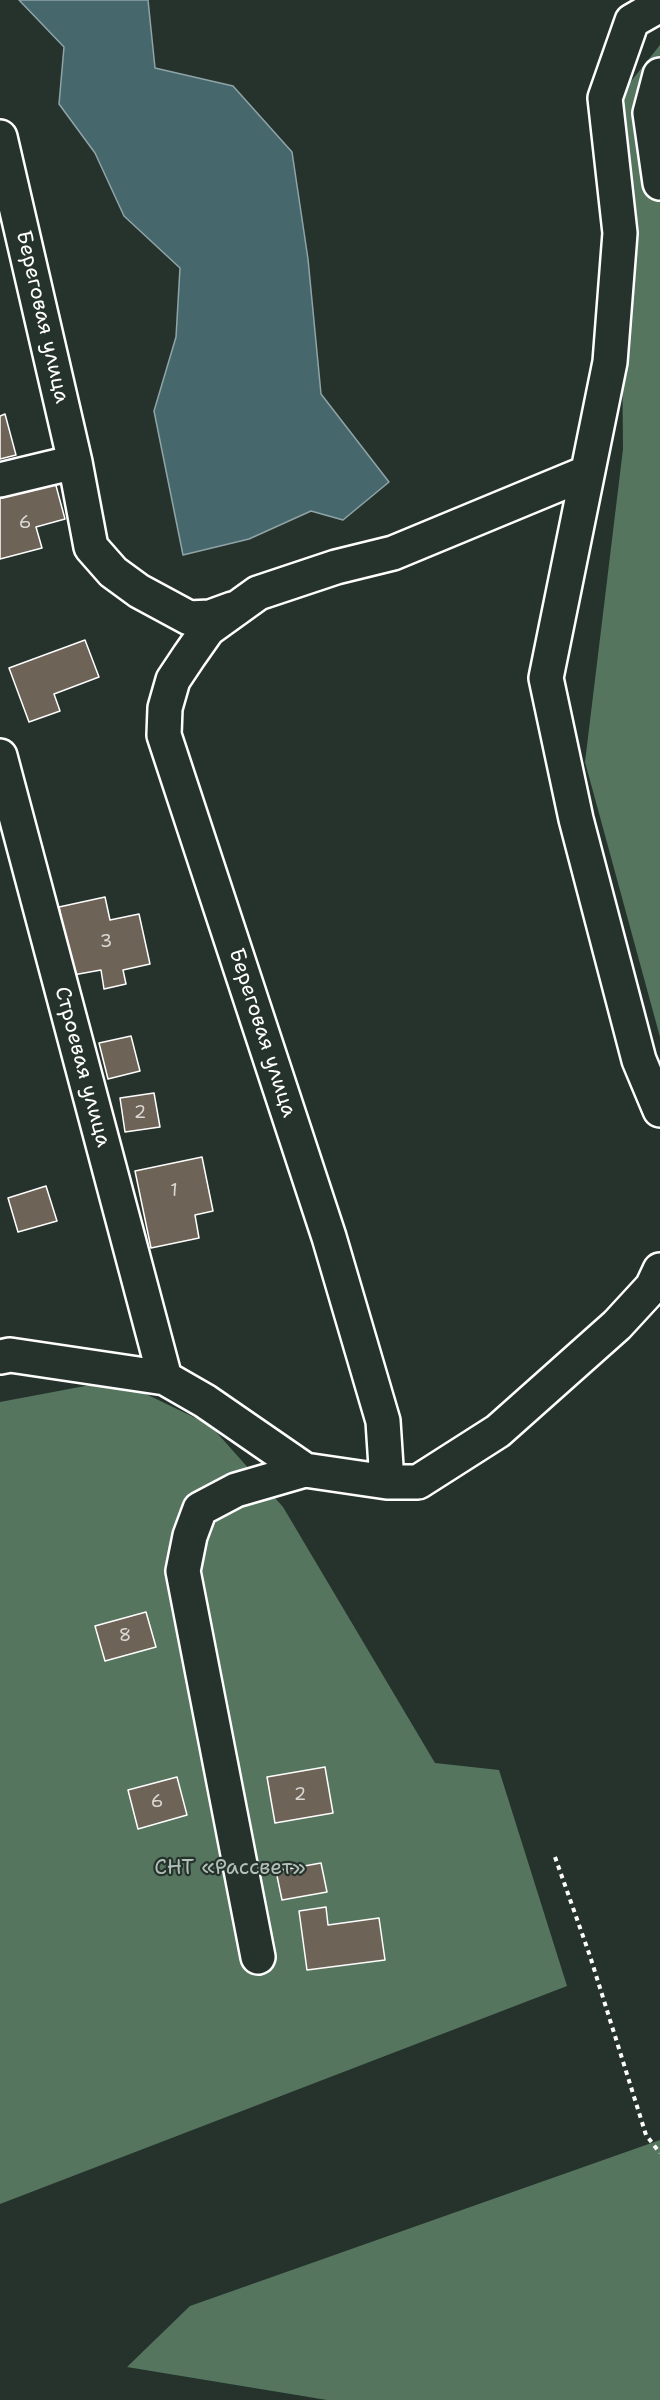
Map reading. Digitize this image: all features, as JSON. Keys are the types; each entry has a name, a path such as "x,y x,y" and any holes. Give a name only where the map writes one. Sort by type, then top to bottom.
{"street":[{"path":"660,5 632,21 605,98 620,233 610,362 546,678 576,819 639,1060 660,1110"},
{"path":"660,75 650,113 660,183"},
{"name":"Береговая улица","path":"0,137 75,462 91,547 113,572 139,591 189,618 210,617 237,607"},
{"path":"0,480 75,462"},
{"name":"Береговая улица","path":"387,1482 383,1421 332,1249 164,735 165,708 173,680 208,629 258,593 336,567 393,553 586,473"},
{"name":"Строевая улица","path":"0,756 165,1378"},
{"path":"258,1957 183,1571 190,1536 200,1509 236,1490 305,1470 387,1482 418,1482 498,1431 583,1357 618,1325 645,1295 652,1287 660,1270"},
{"path":"0,1357 10,1354 165,1378 205,1401 305,1470"}],"path":[{"path":"555,1857 590,1956 646,2135 660,2153"}],"green space":[{"path":"660,45 660,1037 585,762 623,449 620,95"},
{"name":"СНТ «Рассвет»","path":"117,1380 210,1425 283,1507 435,1763 499,1770 567,1986 0,2204 0,1402"},
{"path":"660,2140 660,2400 327,2400 127,2367 190,2306"}],"water":[{"path":"19,0 148,0 155,68 233,86 292,152 308,259 321,394 389,482 343,520 311,511 249,539 183,555 154,411 176,337 180,268 124,216 95,153 59,104 64,47"}],"building":[{"path":"5,414 16,455 0,459 0,416"},
{"path":"55,482 65,519 36,527 42,548 0,559 0,496"},
{"path":"85,640 99,677 54,694 60,711 29,722 9,668"},
{"path":"105,897 110,920 139,914 150,964 123,970 126,984 104,989 101,970 73,975 59,907"},
{"path":"131,1036 140,1071 108,1079 99,1043"},
{"path":"154,1093 160,1127 125,1132 120,1098"},
{"path":"202,1157 213,1211 195,1215 199,1238 151,1248 135,1171"},
{"path":"46,1186 57,1221 18,1232 8,1198"},
{"path":"146,1612 156,1647 105,1661 95,1626"},
{"path":"325,1767 333,1813 275,1823 267,1777"},
{"path":"177,1777 187,1815 138,1829 128,1790"},
{"path":"321,1863 327,1892 282,1900 276,1871"},
{"path":"326,1907 328,1925 379,1918 385,1960 307,1970 299,1911"}]}
